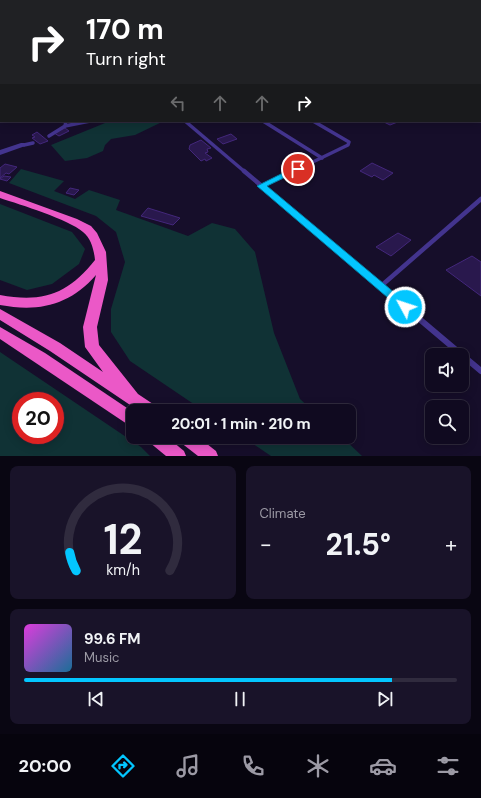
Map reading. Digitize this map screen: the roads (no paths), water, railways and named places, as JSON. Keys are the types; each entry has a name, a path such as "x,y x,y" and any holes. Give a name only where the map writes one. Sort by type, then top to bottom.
{"highway":[{"path":"0,194 73,221 86,229 93,236 98,247 102,280 90,327 92,347 132,397"},
{"path":"0,300 16,304 32,304 65,295 78,288 88,278 100,261"},
{"path":"0,314 142,404"},
{"path":"0,332 40,357 126,416"},
{"path":"163,444 178,456"},
{"path":"195,444 210,456"}],"street":[{"path":"0,152 24,145"}],"lane":[{"path":"65,126 66,122"},
{"path":"49,136 65,126 85,122"},
{"path":"186,122 454,348"},
{"path":"265,122 322,158"},
{"path":"262,186 348,145 348,142 315,122"},
{"path":"24,145 33,143"},
{"path":"381,286 481,199"},
{"path":"469,361 481,371"}]}
